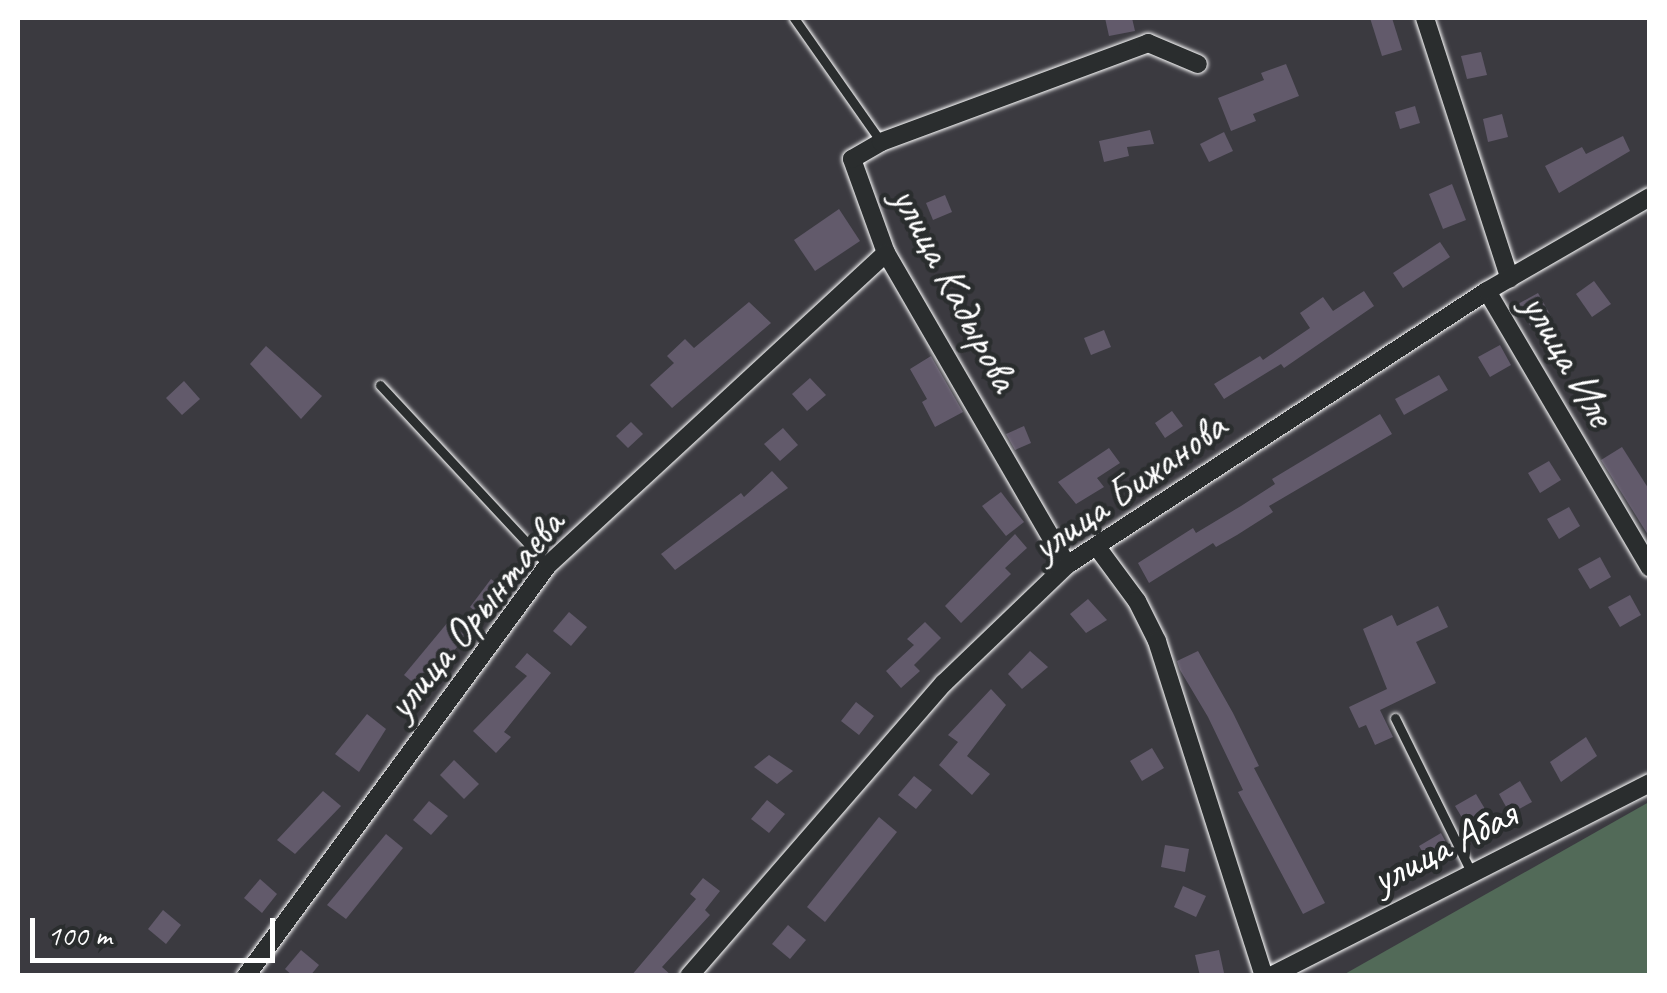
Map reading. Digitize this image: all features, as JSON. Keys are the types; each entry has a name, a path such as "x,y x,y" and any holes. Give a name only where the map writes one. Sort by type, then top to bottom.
{"street":[{"name":"улица Иле","path":"1425,18 1510,278"},
{"name":"улица Кадырова","path":"1067,565 886,253 852,159 882,142 1148,43 1198,64"},
{"name":"улица Бижанова","path":"688,976 944,683 1067,565 1487,290 1650,197"},
{"name":"улица Орынтаева","path":"246,976 548,566 886,253"},
{"name":"улица Иле","path":"1487,290 1650,568"},
{"path":"1097,546 1137,601 1158,641 1268,976"},
{"name":"улица Абая","path":"1268,976 1650,783"}],"lane":[{"path":"794,18 882,142"},
{"path":"380,385 548,566"},
{"path":"1395,718 1471,872"}],"green space":[{"path":"1649,802 1649,975 1343,975"}],"building":[{"path":"1105,18 1132,18 1135,31 1109,36"},
{"path":"1370,18 1392,18 1402,50 1382,56"},
{"path":"1481,52 1487,75 1467,79 1461,56"},
{"path":"1286,64 1299,96 1253,114 1256,121 1231,131 1218,98 1264,80 1261,73"},
{"path":"1415,106 1420,123 1400,129 1395,112"},
{"path":"1502,114 1508,137 1488,142 1483,119"},
{"path":"1150,130 1154,144 1127,147 1129,156 1104,162 1099,141"},
{"path":"1224,132 1233,151 1209,162 1200,144"},
{"path":"1623,136 1630,151 1559,193 1545,166 1582,147 1586,154"},
{"path":"1452,184 1466,220 1443,229 1429,194"},
{"path":"945,195 952,212 933,220 926,203"},
{"path":"839,209 860,241 815,271 794,240"},
{"path":"1440,242 1450,257 1403,288 1393,273"},
{"path":"1594,281 1611,304 1592,317 1576,294"},
{"path":"1364,291 1374,306 1284,368 1281,364 1224,399 1214,384 1260,356 1263,360 1310,328 1300,313 1323,297 1333,311"},
{"path":"1538,293 1552,318 1532,329 1518,304"},
{"path":"749,302 771,323 672,408 650,385 674,363 667,356 685,339 694,348"},
{"path":"1104,330 1111,347 1091,355 1084,338"},
{"path":"1500,345 1511,365 1490,377 1478,357"},
{"path":"266,346 322,396 301,419 250,364"},
{"path":"931,356 963,412 935,427 922,402 927,399 910,369"},
{"path":"1439,375 1448,390 1404,415 1395,399"},
{"path":"810,378 826,395 807,411 792,394"},
{"path":"184,381 200,399 182,415 166,398"},
{"path":"1172,411 1183,426 1165,438 1155,423"},
{"path":"1380,414 1392,434 1269,506 1273,512 1237,535 1216,547 1213,543 1149,583 1138,563 1193,528 1196,533 1241,506 1275,484 1272,479"},
{"path":"631,422 643,434 628,448 616,436"},
{"path":"1024,426 1031,443 1015,450 1006,434"},
{"path":"783,428 798,445 780,461 764,444"},
{"path":"1622,447 1650,491 1650,538 1601,460"},
{"path":"1109,448 1120,463 1097,478 1104,487 1076,504 1058,482"},
{"path":"1549,461 1561,480 1540,493 1528,473"},
{"path":"772,471 788,488 675,570 661,554 741,493 744,497"},
{"path":"1001,492 1024,522 1006,536 982,506"},
{"path":"1569,507 1580,526 1559,539 1547,519"},
{"path":"1015,534 1027,548 1005,568 1011,574 961,623 945,606"},
{"path":"1600,557 1611,577 1590,589 1578,569"},
{"path":"491,579 506,590 484,618 470,607"},
{"path":"1630,595 1641,615 1620,627 1608,607"},
{"path":"1088,599 1107,620 1086,633 1070,614"},
{"path":"1438,606 1448,627 1416,642 1436,683 1380,710 1393,737 1375,745 1366,725 1359,728 1349,707 1387,689 1363,629 1392,615 1397,626"},
{"path":"569,612 587,627 571,646 553,631"},
{"path":"448,622 466,636 422,690 404,675"},
{"path":"925,622 941,638 914,665 920,671 901,688 886,671 914,645 907,639"},
{"path":"1030,651 1048,667 1022,689 1008,674"},
{"path":"1198,651 1233,713 1259,766 1254,768 1325,903 1303,914 1238,792 1243,790 1208,717 1180,670 1177,661"},
{"path":"527,653 551,673 504,732 511,737 496,753 473,731 527,676 515,667"},
{"path":"991,689 1006,705 967,756 990,774 972,795 939,765 958,742 948,735"},
{"path":"856,702 874,716 859,735 841,721"},
{"path":"367,714 386,729 359,772 335,754"},
{"path":"1586,737 1597,756 1561,782 1550,762"},
{"path":"1152,748 1164,768 1142,781 1130,761"},
{"path":"769,755 793,771 777,784 754,767"},
{"path":"454,760 479,784 464,799 440,775"},
{"path":"914,776 932,790 916,809 898,795"},
{"path":"1520,781 1532,802 1510,814 1499,794"},
{"path":"323,791 341,806 295,854 277,840"},
{"path":"1476,794 1488,814 1467,826 1455,806"},
{"path":"767,800 785,814 769,833 751,819"},
{"path":"429,801 448,816 431,835 413,820"},
{"path":"879,817 897,832 825,922 807,907"},
{"path":"1441,833 1452,854 1431,866 1419,846"},
{"path":"386,834 403,848 346,919 327,905"},
{"path":"1165,845 1189,849 1185,872 1161,867"},
{"path":"703,878 720,891 705,910 710,915 662,967 672,976 631,976 696,899 690,894"},
{"path":"260,879 277,894 262,913 244,898"},
{"path":"1183,886 1206,896 1196,917 1174,907"},
{"path":"163,910 181,925 166,944 148,929"},
{"path":"788,925 806,940 790,959 772,944"},
{"path":"301,950 319,965 310,976 293,976 285,969"},
{"path":"1219,950 1224,973 1200,976 1195,955"}]}
